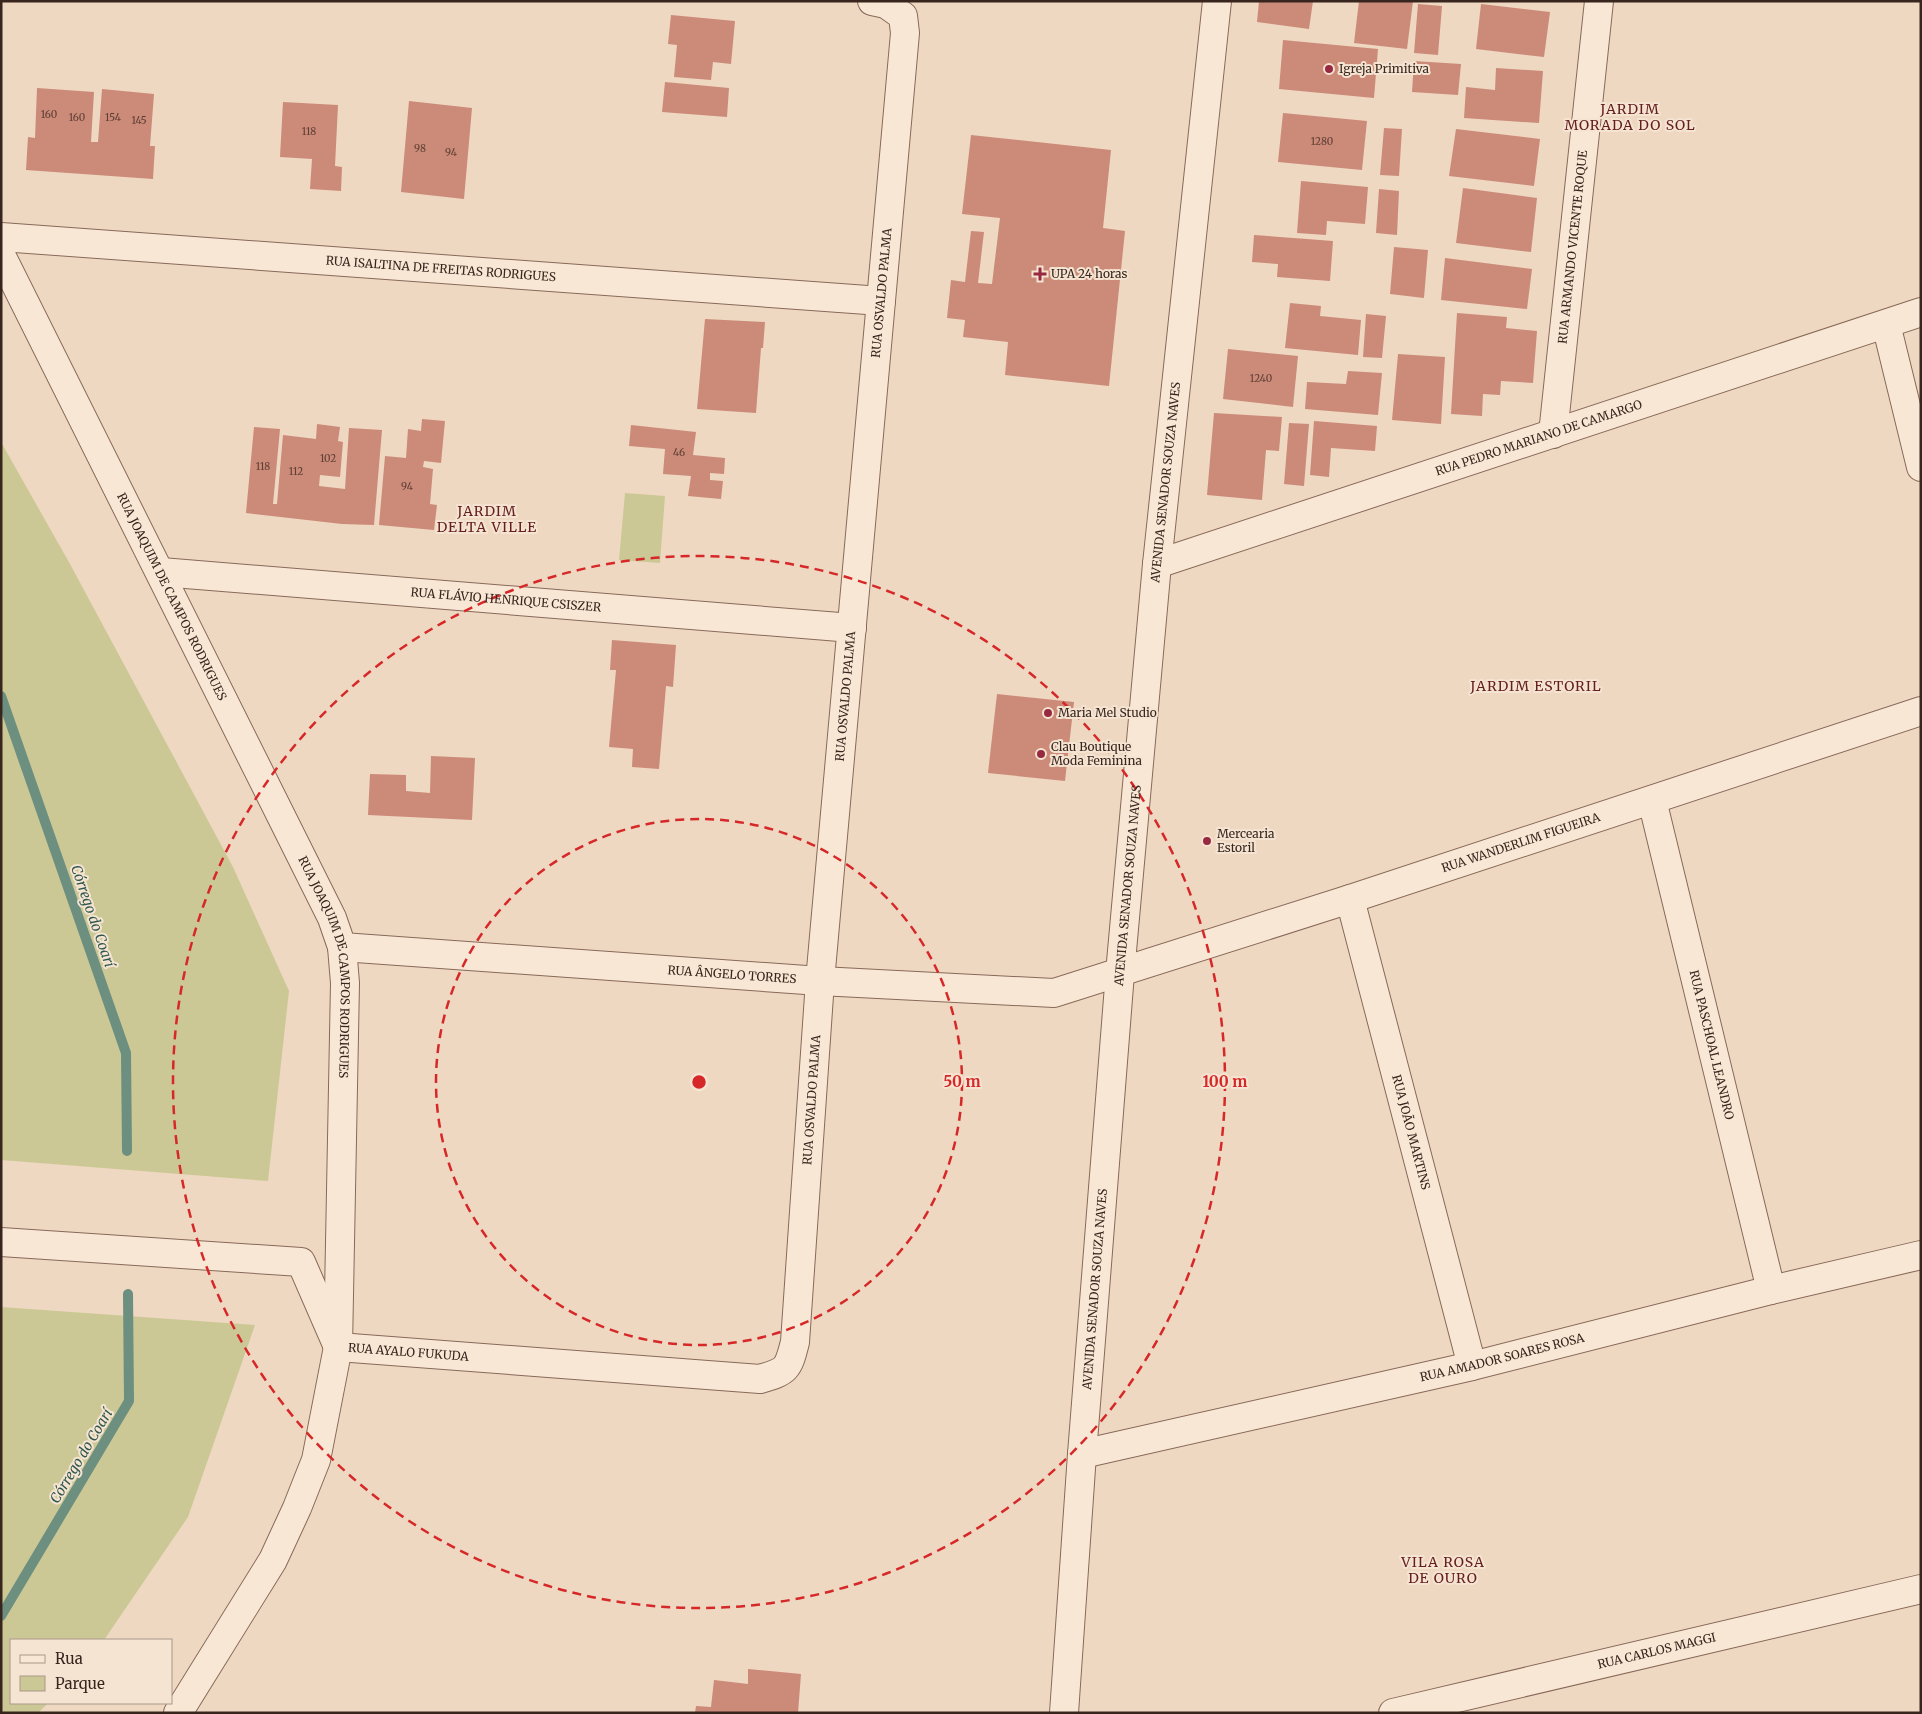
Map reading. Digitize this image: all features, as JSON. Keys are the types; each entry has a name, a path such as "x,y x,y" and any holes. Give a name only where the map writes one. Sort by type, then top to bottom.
{"street":[{"name":"RUA OSVALDO PALMA","path":"780,1373 790,1362 795,1342 820,981 904,50 903,16 886,4 872,1"},
{"name":"AVENIDA SENADOR SOUZA NAVES","path":"1064,1713 1082,1454 1120,973 1157,564 1217,1"},
{"name":"RUA ARMANDO VICENTE ROQUE","path":"1553,434 1599,1"},
{"name":"RUA ISALTINA DE FREITAS RODRIGUES","path":"1,237 881,301"},
{"name":"RUA JOAQUIM DE CAMPOS RODRIGUES","path":"1,255 332,918 342,948 346,983 338,1347 316,1460 297,1508 273,1560 178,1713"},
{"name":"RUA PEDRO MARIANO DE CAMARGO","path":"1157,564 1921,312"},
{"path":"1886,324 1921,467"},
{"name":"RUA FLÁVIO HENRIQUE CSISZER","path":"160,572 852,628"},
{"name":"RUA WANDERLIM FIGUEIRA","path":"1120,973 1921,711"},
{"name":"RUA PASCHOAL LEANDRO","path":"1652,800 1771,1290"},
{"name":"RUA JOÃO MARTINS","path":"1350,899 1472,1366"},
{"name":"RUA ÂNGELO TORRES","path":"342,948 820,981 1054,993 1120,973"},
{"name":"RUA AYALO FUKUDA","path":"1,1242 301,1262 338,1347 760,1379 780,1373"},
{"name":"RUA AMADOR SOARES ROSA","path":"1082,1454 1472,1366 1771,1290 1921,1255"},
{"name":"RUA CARLOS MAGGI","path":"1393,1713 1921,1589"}],"green space":[{"path":"1,442 70,564 233,867 289,991 268,1181 1,1160"},
{"path":"625,493 665,496 660,563 619,560"},
{"path":"1,1307 255,1325 188,1517 105,1639 10,1639 10,1704 47,1704 38,1713 1,1713"}],"building":[{"path":"1259,1 1313,1 1309,29 1257,22"},
{"path":"1359,1 1413,1 1407,49 1354,43"},
{"path":"1418,4 1442,6 1438,55 1414,53"},
{"path":"1481,4 1550,12 1544,57 1476,49"},
{"path":"671,15 735,21 731,64 713,62 711,80 674,77 677,45 668,44"},
{"name":"Igreja Primitiva","path":"1283,40 1378,49 1374,98 1279,89"},
{"path":"1414,61 1461,64 1458,95 1412,92"},
{"path":"1496,68 1543,71 1539,123 1464,118 1466,87 1495,90"},
{"path":"665,82 729,88 727,117 662,112"},
{"path":"37,88 94,92 91,142 98,142 102,89 154,94 150,146 155,146 153,179 26,170 28,137 35,138"},
{"path":"409,101 472,108 464,199 401,192"},
{"path":"283,102 338,105 335,166 342,167 341,191 310,189 312,159 280,157"},
{"path":"1283,113 1367,121 1362,170 1278,162"},
{"path":"1384,128 1402,129 1399,176 1380,175"},
{"path":"1456,129 1540,139 1534,186 1449,176"},
{"path":"971,135 1111,150 1103,228 1125,231 1109,386 1005,375 1008,342 963,337 965,320 947,318 951,280 965,282 971,231 984,232 978,283 992,284 1000,218 962,214"},
{"path":"1301,181 1368,187 1365,224 1327,221 1326,235 1297,233"},
{"path":"1463,188 1537,198 1531,252 1456,243"},
{"path":"1379,189 1399,191 1397,235 1376,233"},
{"path":"1254,235 1333,241 1330,281 1277,277 1278,264 1252,262"},
{"path":"1394,247 1428,250 1424,298 1390,294"},
{"path":"1445,258 1532,269 1527,309 1441,300"},
{"path":"1290,303 1321,306 1320,316 1361,320 1358,355 1285,348"},
{"path":"1457,313 1507,317 1506,328 1537,331 1533,383 1501,381 1500,395 1483,394 1482,416 1451,414"},
{"path":"1366,314 1386,316 1382,358 1363,357"},
{"path":"705,319 765,322 756,413 697,409"},
{"path":"1228,349 1298,356 1293,407 1223,399"},
{"path":"1398,354 1445,357 1441,424 1392,420"},
{"path":"1348,371 1382,373 1378,415 1305,409 1307,382 1346,384"},
{"path":"1214,413 1282,417 1279,451 1266,450 1262,500 1207,495"},
{"path":"422,419 445,421 441,463 424,461 423,467 433,469 430,504 437,505 434,530 379,525 385,456 406,458 408,429 421,431"},
{"path":"1314,421 1377,426 1375,451 1331,448 1329,477 1310,475"},
{"path":"1289,423 1309,424 1304,486 1284,484"},
{"path":"317,424 340,427 338,441 343,442 340,477 320,475 319,486 345,489 349,428 382,430 374,525 342,524 246,513 254,427 280,429 273,504 277,504 283,435 316,439"},
{"path":"631,425 696,432 693,455 725,458 724,474 710,473 710,480 723,481 721,499 688,496 691,476 663,474 665,449 629,446"},
{"path":"612,640 676,645 673,687 666,686 659,769 632,767 633,749 609,747 616,670 610,670"},
{"path":"997,694 1074,702 1065,781 988,773"},
{"path":"431,756 475,758 472,820 368,815 370,774 406,775 406,791 430,793"},
{"path":"748,1669 801,1674 798,1713 695,1713 696,1706 711,1707 714,1680 748,1684"}],"waterway":[{"name":"Córrego do Coarí","path":"1,696 126,1053 127,1151"},
{"name":"Córrego do Coarí","path":"1,1616 129,1401 128,1294"}],"place":[{"name":"Igreja Primitiva","path":"1329,69"},
{"name":"UPA 24 horas","path":"1040,274"},
{"name":"Maria Mel Studio","path":"1048,713"},
{"name":"Clau Boutique Moda Feminina","path":"1041,754"},
{"name":"Mercearia Estoril","path":"1207,841"}],"district":[{"name":"JARDIM MORADA DO SOL","path":"1630,118"},
{"name":"JARDIM DELTA VILLE","path":"487,520"},
{"name":"JARDIM ESTORIL","path":"1536,686"},
{"name":"VILA ROSA DE OURO","path":"1443,1570"}]}
